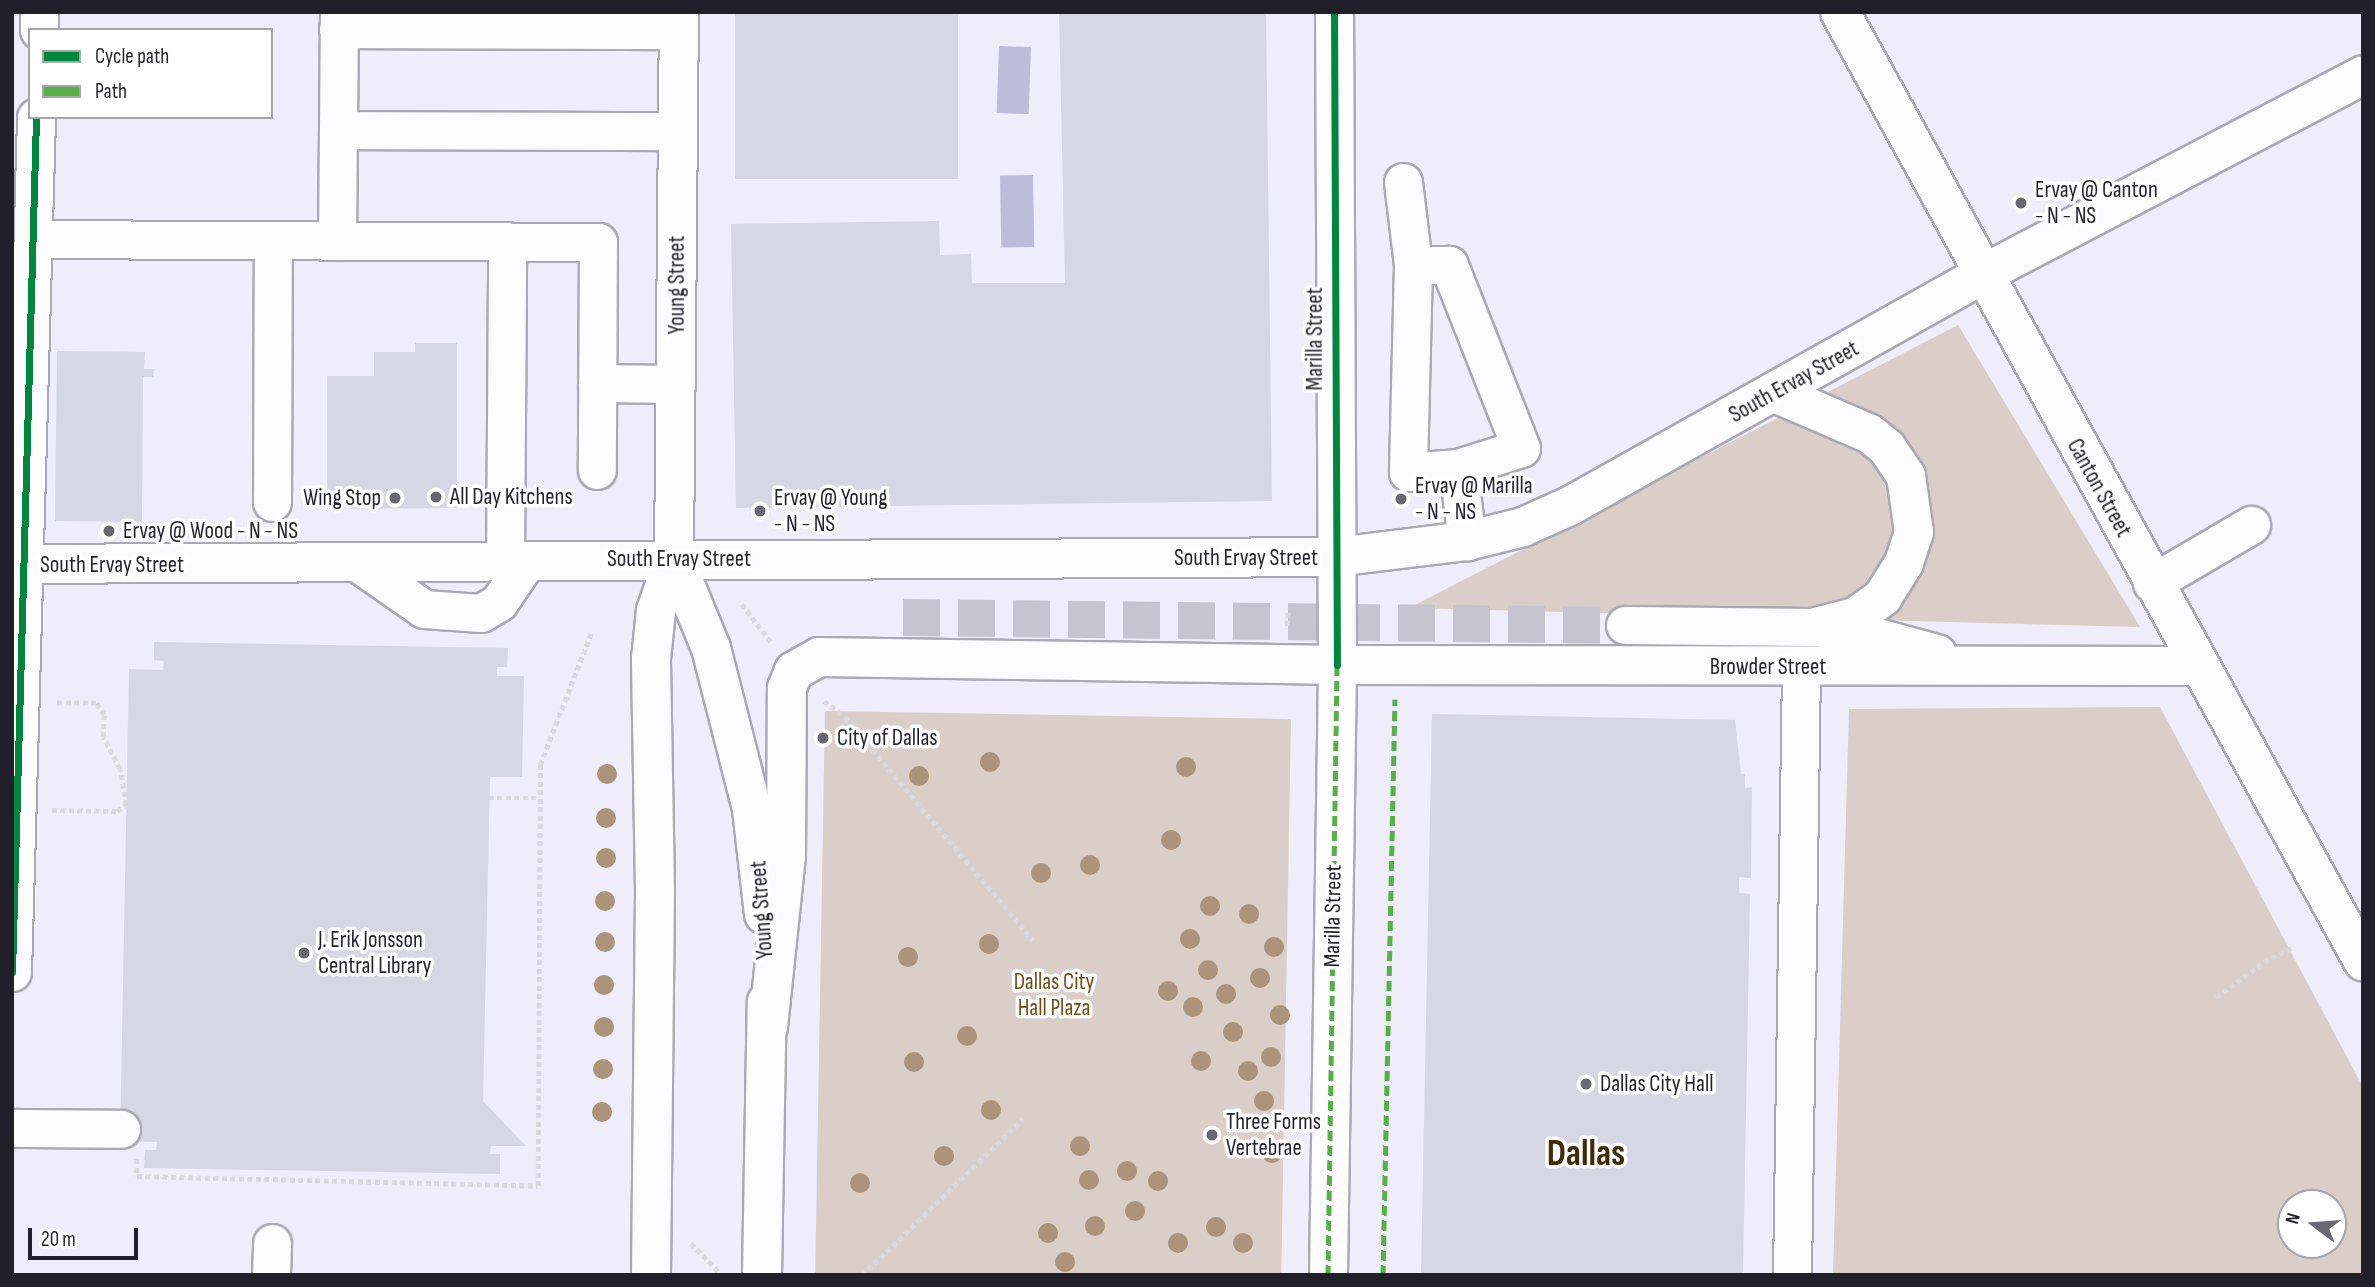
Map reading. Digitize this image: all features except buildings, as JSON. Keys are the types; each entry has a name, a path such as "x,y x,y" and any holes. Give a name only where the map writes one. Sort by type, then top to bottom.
{"main road":[{"name":"Canton Street","path":"1840,12 1981,275 2362,956"},
{"name":"Young Street","path":"651,1275 655,890 651,659 656,611 674,558 679,21"},
{"name":"South Ervay Street","path":"18,564 516,562 674,558 1336,557 1467,541 1523,527 1570,506 1981,275 2363,75"},
{"path":"1775,393 1870,434 1887,448 1906,476 1914,532 1904,564 1883,597 1855,617 1816,627"},
{"name":"Young Street","path":"674,558 711,648 752,809 764,906 768,1027 762,1275"},
{"path":"1816,627 1856,632 1985,667"},
{"name":"Browder Street","path":"768,1027 786,856 787,688 794,671 807,661 847,655 1337,665 2199,666"}],"street":[{"name":"Marilla Street","path":"1328,1275 1337,665 1335,12"},
{"path":"337,241 338,21 679,21"},
{"path":"12,972 27,811 16,687 18,564 36,119"},
{"path":"338,130 678,131"},
{"path":"1403,182 1413,265 1408,472 1458,468 1521,448 1449,265 1413,265"},
{"path":"33,239 598,242 597,470"},
{"path":"272,502 273,240"},
{"path":"358,563 424,609 481,614 499,602 516,562 507,241"},
{"path":"597,383 676,384"},
{"path":"1458,468 1467,541"},
{"path":"2152,583 2251,525"},
{"path":"1625,625 1816,627"},
{"path":"1792,1275 1801,667"},
{"path":"12,1105 126,1129"},
{"path":"12,1128 126,1129"}],"path":[{"path":"742,604 776,648"},
{"path":"126,1129 137,1176 538,1186 540,765 592,631"},
{"path":"814,694 845,717 1032,940"},
{"path":"27,811 117,811 126,805 120,769 103,737 100,709 96,703 54,704"},
{"path":"489,798 540,798"},
{"path":"2216,997 2264,962 2294,947"},
{"path":"862,1275 1023,1119"},
{"path":"686,1238 722,1275"}],"green space":[{"path":"1958,325 2140,627 1409,608"},
{"path":"2160,707 2363,1087 2363,1275 1833,1275 1849,709"},
{"name":"Dallas City Hall Plaza","path":"825,711 1291,719 1281,1275 815,1275"}],"shaded area":[{"path":"999,46 1031,47 1029,114 997,113"},
{"path":"1033,175 1034,247 1001,248 1000,176"}],"tunnel":[{"path":"903,617 1625,625"}],"marked path":[{"path":"1328,1275 1337,665"},
{"path":"1383,1275 1395,699"}],"cycle path":[{"path":"1334,12 1337,665"},
{"path":"12,972 36,119"}],"place":[{"name":"Ervay @ Canton - N - NS","path":"2021,203"},
{"name":"All Day Kitchens","path":"436,497"},
{"name":"Wing Stop","path":"395,498"},
{"name":"Ervay @ Marilla - N - NS","path":"1401,499"},
{"name":"Ervay @ Young - N - NS","path":"760,511"},
{"name":"Ervay @ Wood - N - NS","path":"109,531"},
{"name":"City of Dallas","path":"823,738"},
{"name":"J. Erik Jonsson Central Library","path":"304,953"},
{"name":"Dallas City Hall","path":"1586,1084"},
{"name":"Three Forms Vertebrae","path":"1212,1135"}],"district":[{"name":"Dallas","path":"1586,1154"}]}
